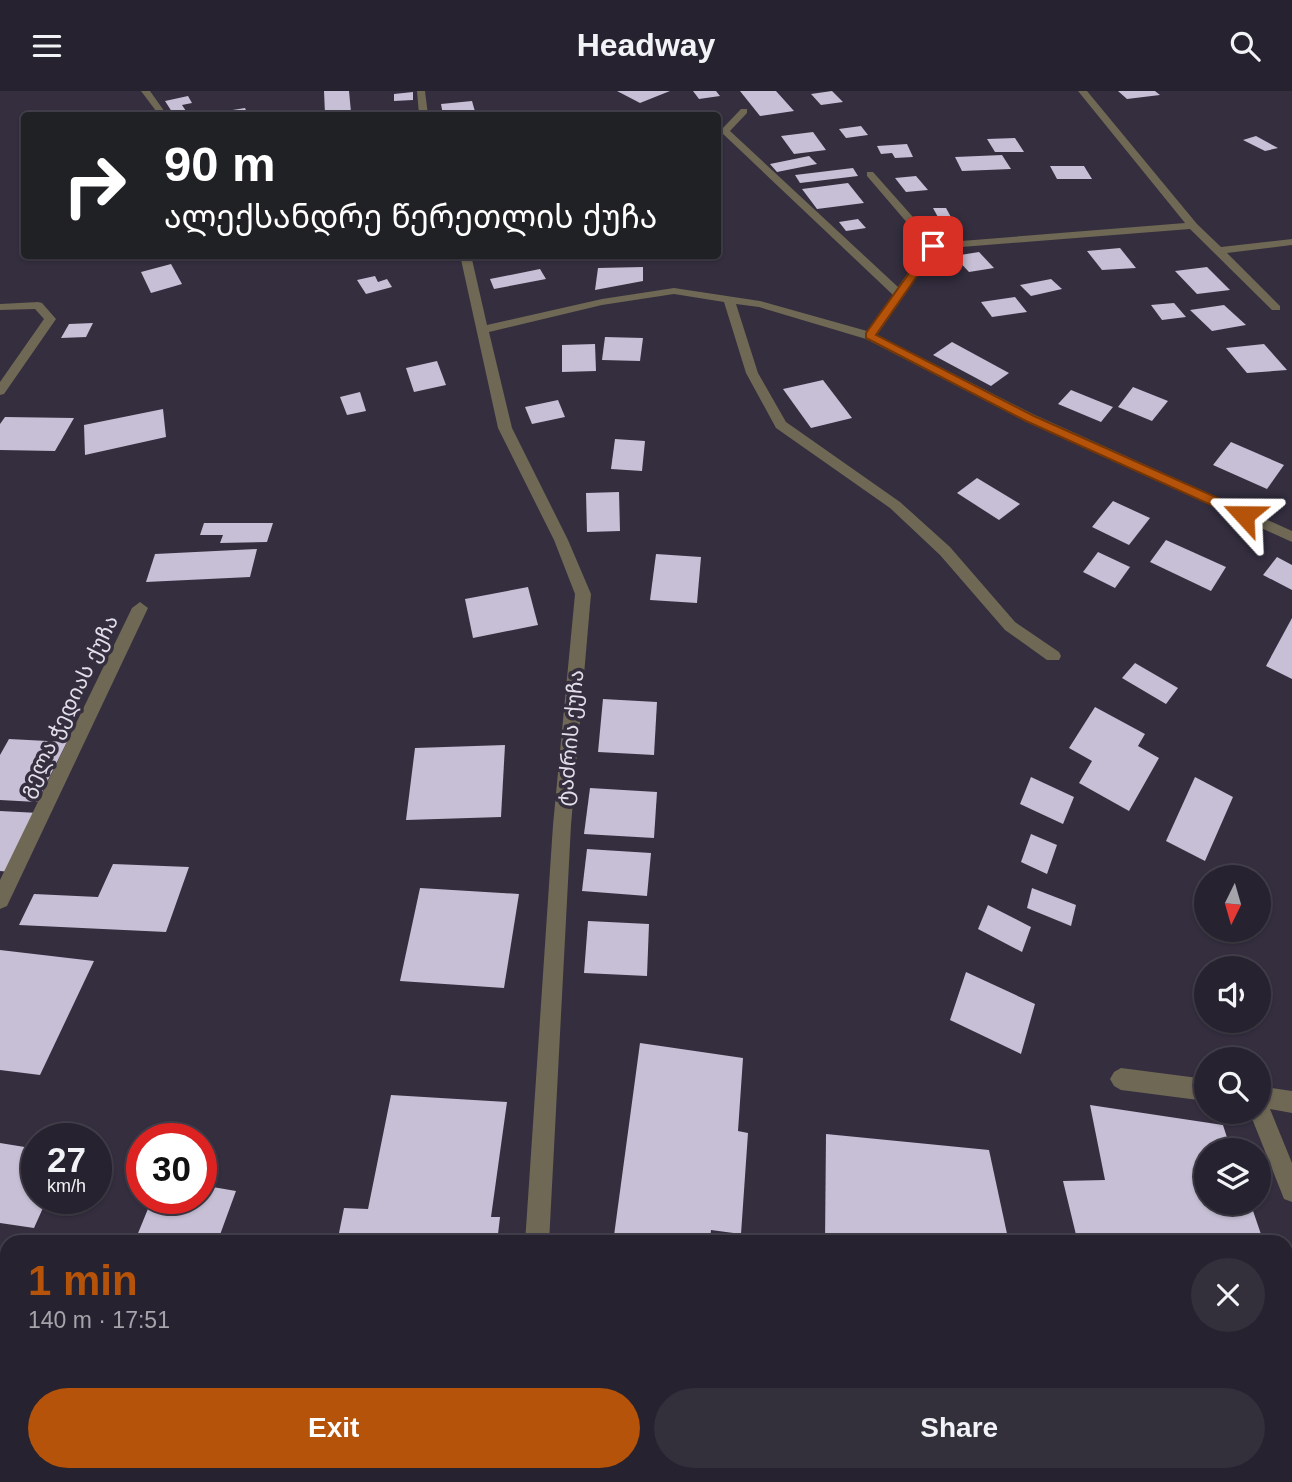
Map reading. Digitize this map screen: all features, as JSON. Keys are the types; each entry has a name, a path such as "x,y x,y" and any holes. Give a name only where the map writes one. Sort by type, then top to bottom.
{"street":[{"path":"145,91 161,112"},
{"path":"421,91 424,112"},
{"path":"1082,91 1193,226 1276,308"},
{"path":"744,111 725,131 898,293"},
{"path":"870,174 933,246"},
{"path":"870,336 933,246 1193,226"},
{"path":"1218,251 1292,242"},
{"name":"ტაძრის ქუჩა","path":"466,259 505,428 561,540 583,594 562,825 537,1235"},
{"path":"483,330 602,302 674,291 760,304 870,336 1030,418 1292,537"},
{"path":"729,299 752,373 781,425 895,505 945,551 1010,626 1053,656"},
{"path":"0,307 38,305 50,319 0,391"},
{"name":"გელა ჭედიას ქუჩა","path":"0,900 141,608"},
{"path":"1121,1079 1194,1088"},
{"path":"1271,1099 1292,1102"},
{"path":"1265,1124 1292,1191"}],"building":[{"path":"324,91 349,91 351,112 325,112"},
{"path":"617,91 670,91 640,103"},
{"path":"693,91 716,91 720,96 699,99"},
{"path":"740,91 776,91 794,111 760,116"},
{"path":"832,91 843,102 821,105 811,94"},
{"path":"1118,91 1155,91 1160,95 1127,99"},
{"path":"413,92 413,100 394,101 394,94"},
{"path":"188,96 192,103 182,105 187,112 172,112 165,101"},
{"path":"472,101 475,112 442,112 441,104"},
{"path":"245,108 247,112 220,112"},
{"path":"861,126 868,135 846,138 839,129"},
{"path":"813,132 826,150 794,154 781,136"},
{"path":"1256,136 1278,148 1265,151 1243,140"},
{"path":"1015,138 1024,152 995,152 987,139"},
{"path":"907,144 913,157 895,158 892,153 881,154 877,146"},
{"path":"1002,155 1011,169 962,171 955,157"},
{"path":"809,156 817,164 777,172 770,164"},
{"path":"1050,166 1084,166 1092,179 1057,179"},
{"path":"853,168 858,176 800,183 795,175"},
{"path":"916,176 928,190 906,192 895,178"},
{"path":"848,183 864,203 817,209 802,189"},
{"path":"933,208 946,208 952,219 939,219"},
{"path":"858,219 866,228 846,231 839,222"},
{"path":"1120,248 1136,268 1102,270 1087,251"},
{"path":"979,252 994,268 969,272 954,256"},
{"path":"171,264 182,284 151,293 141,272"},
{"path":"643,267 643,281 595,290 598,268"},
{"path":"1207,267 1230,290 1197,294 1175,271"},
{"path":"540,269 546,279 494,289 490,279"},
{"path":"375,276 378,282 387,279 392,287 366,294 357,280"},
{"path":"1051,279 1062,289 1031,296 1020,285"},
{"path":"1015,297 1027,312 992,317 981,302"},
{"path":"1174,303 1186,317 1162,320 1151,305"},
{"path":"1224,305 1246,325 1212,331 1190,310"},
{"path":"93,323 86,337 61,338 69,324"},
{"path":"605,337 643,338 640,361 602,360"},
{"path":"952,342 1009,373 991,386 933,355"},
{"path":"595,344 596,371 562,372 562,345"},
{"path":"1264,344 1287,370 1247,373 1226,348"},
{"path":"437,361 446,385 414,392 406,368"},
{"path":"823,380 852,418 811,428 783,389"},
{"path":"1133,387 1168,401 1152,421 1118,407"},
{"path":"1071,390 1113,407 1101,422 1058,404"},
{"path":"360,392 366,411 347,415 340,397"},
{"path":"558,400 565,417 532,424 525,407"},
{"path":"163,409 166,437 85,455 84,425"},
{"path":"5,417 74,418 55,451 0,450 0,424"},
{"path":"615,439 645,441 642,471 611,469"},
{"path":"1231,442 1284,465 1267,489 1213,465"},
{"path":"977,478 1020,504 999,520 957,493"},
{"path":"619,492 620,531 587,532 586,493"},
{"path":"1113,501 1150,518 1129,545 1092,527"},
{"path":"204,523 273,523 267,542 220,543 223,535 200,535"},
{"path":"1166,540 1226,567 1211,591 1150,562"},
{"path":"257,549 250,577 146,582 155,554"},
{"path":"1098,552 1130,567 1115,588 1083,572"},
{"path":"656,554 701,557 697,603 650,600"},
{"path":"1277,557 1292,565 1292,590 1263,575"},
{"path":"528,587 538,625 473,638 465,599"},
{"path":"1292,618 1292,679 1266,666"},
{"path":"1135,663 1178,688 1166,704 1122,678"},
{"path":"603,699 657,702 654,755 598,752"},
{"path":"1095,707 1145,734 1138,746 1159,758 1129,811 1079,783 1092,761 1069,748"},
{"path":"9,739 67,742 37,802 0,800 0,755"},
{"path":"505,745 501,817 406,820 415,748"},
{"path":"1031,777 1074,797 1063,824 1020,804"},
{"path":"1195,777 1233,797 1205,861 1166,841"},
{"path":"590,788 657,792 654,838 584,834"},
{"path":"0,811 39,813 10,872 0,871"},
{"path":"1031,834 1057,845 1047,874 1021,862"},
{"path":"587,849 651,853 647,896 582,891"},
{"path":"113,864 189,867 166,932 19,925 34,894 98,897"},
{"path":"420,888 519,894 504,988 400,981"},
{"path":"1032,888 1076,905 1071,926 1027,908"},
{"path":"988,905 1031,927 1022,952 978,929"},
{"path":"588,921 649,924 647,976 584,973"},
{"path":"0,950 94,961 40,1075 0,1070"},
{"path":"966,972 1035,1004 1021,1054 950,1020"},
{"path":"640,1043 743,1058 738,1131 748,1133 741,1234 711,1230 711,1235 614,1235"},
{"path":"391,1095 507,1102 491,1217 500,1217 498,1235 339,1235 344,1208 368,1209"},
{"path":"1090,1105 1194,1121 1194,1124 1223,1125 1227,1138 1194,1138 1194,1215 1254,1215 1261,1235 1076,1235 1063,1181 1105,1180"},
{"path":"826,1134 989,1150 1007,1235 825,1235"},
{"path":"0,1143 21,1146 21,1214 40,1214 34,1228 0,1223"},
{"path":"217,1188 236,1191 220,1235 137,1235 146,1214 217,1214"}],"route":[{"path":"933,246 870,336 1030,418 1244,515"}]}
